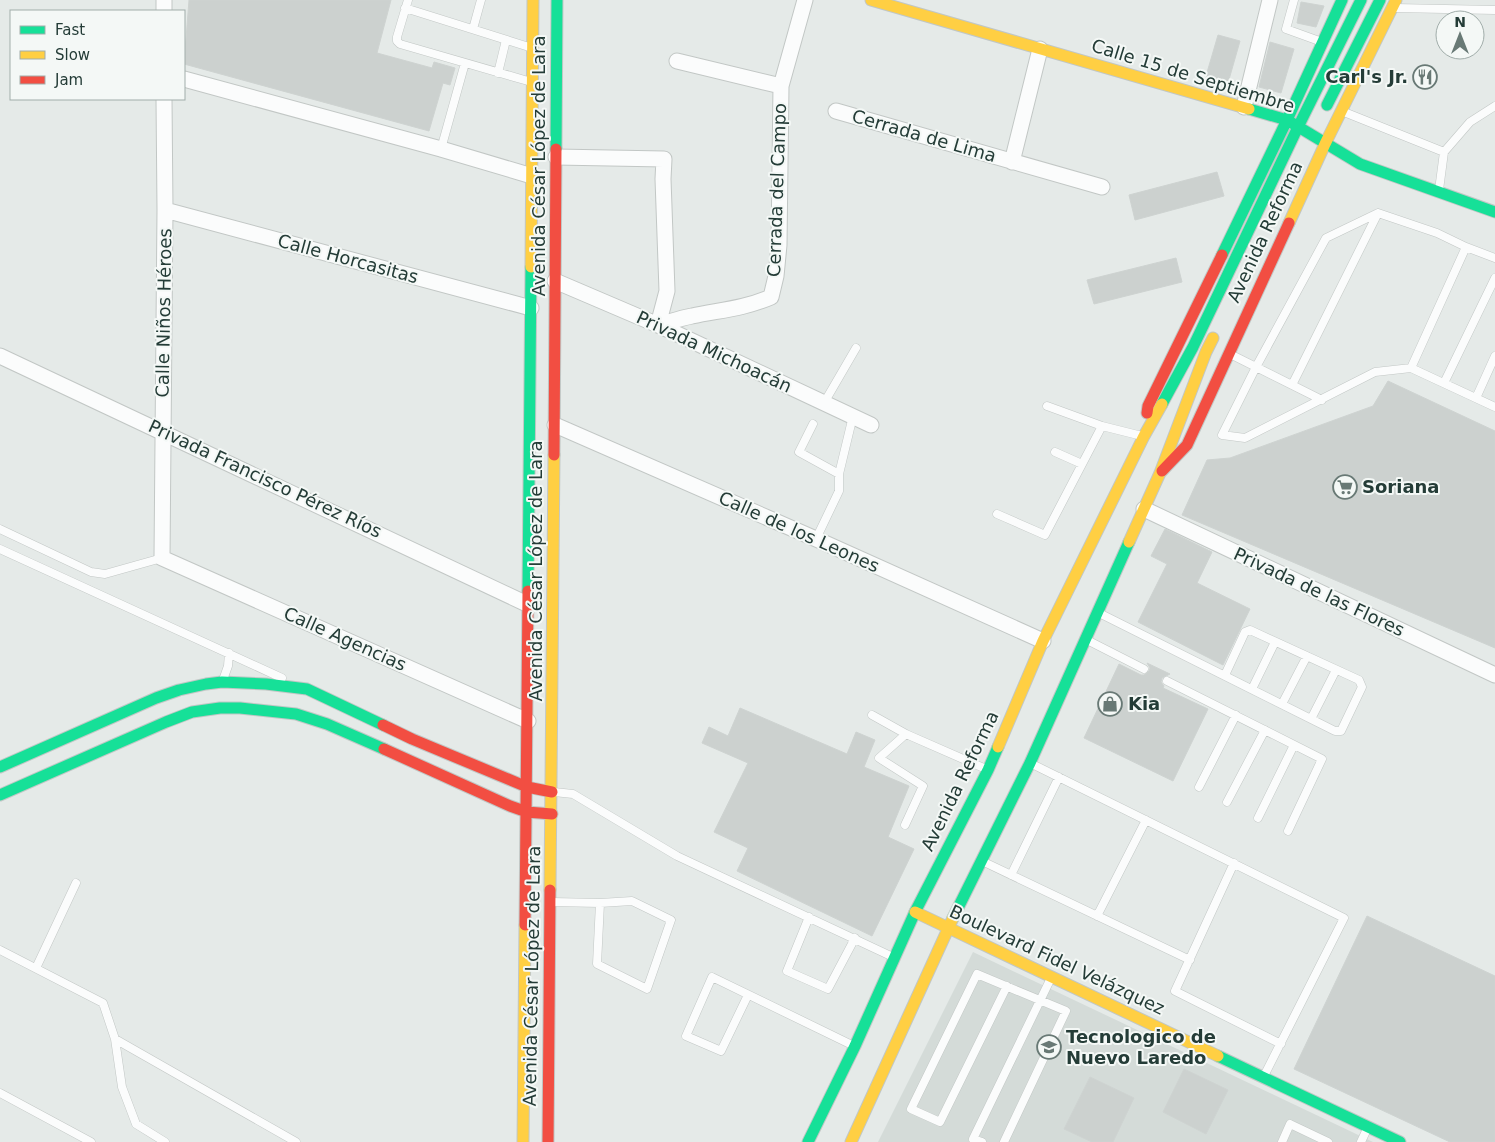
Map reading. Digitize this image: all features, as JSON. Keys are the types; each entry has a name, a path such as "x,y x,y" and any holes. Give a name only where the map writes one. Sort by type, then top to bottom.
{"main road":[{"name":"Avenida César López de Lara","path":"523,1142 533,0"},
{"name":"Avenida César López de Lara","path":"548,1142 557,0"},
{"name":"Calle 15 de Septiembre","path":"871,0 1287,120 1298,127 1314,131 1325,144 1360,164 1495,212"},
{"name":"Avenida Reforma","path":"808,1142 855,1046 915,912 988,770 1043,641 1144,436 1193,347 1361,0"},
{"path":"1314,131 1380,0"},
{"name":"Avenida Reforma","path":"1144,436 1148,406 1287,120 1339,2"},
{"name":"Avenida Reforma","path":"1160,473 1187,445 1325,144 1394,4"},
{"name":"Avenida Reforma","path":"851,1142 948,928 1030,763 1160,473 1206,352 1219,326"},
{"path":"0,767 156,698 179,690 222,682 266,684 307,689 412,739 527,787 552,792"},
{"path":"0,795 192,712 220,708 240,708 296,714 327,724 527,812 552,814"},
{"path":"402,757 412,739"},
{"name":"Boulevard Fidel Velázquez","path":"915,912 1400,1142"}],"street":[{"name":"Cerrada del Campo","path":"658,325 691,316 755,304 771,297 776,276 779,245 781,86 805,0"},
{"path":"1244,107 1270,0"},
{"name":"Cerrada de Lima","path":"1012,162 1040,49"},
{"name":"Cerrada del Campo","path":"677,61 781,86"},
{"path":"185,79 441,149 532,176"},
{"name":"Calle Niños Héroes","path":"162,558 166,210 164,100"},
{"name":"Cerrada de Lima","path":"836,111 1102,187"},
{"path":"556,157 664,159 667,291 658,325"},
{"name":"Calle Horcasitas","path":"166,210 531,308"},
{"name":"Privada Michoacán","path":"555,281 658,325 871,425"},
{"name":"Privada Francisco Pérez Ríos","path":"0,356 529,604"},
{"name":"Calle de los Leones","path":"555,425 1043,641"},
{"name":"Privada de las Flores","path":"1144,509 1495,675"},
{"name":"Calle Agencias","path":"162,558 528,720"}],"lane":[{"path":"408,0 397,37 397,41 400,44 533,82"},
{"path":"474,29 481,0"},
{"path":"1294,0 1286,29 1322,42"},
{"path":"1394,4 1495,10"},
{"path":"405,8 533,48"},
{"path":"498,73 506,40"},
{"path":"441,149 465,63"},
{"path":"1439,192 1444,152 1470,122 1495,106"},
{"path":"1342,111 1444,152"},
{"path":"1292,385 1378,213"},
{"path":"1495,258 1437,233 1378,213 1326,238 1256,367 1222,435 1245,438 1375,372 1411,368 1495,408"},
{"path":"1411,368 1466,246"},
{"path":"1444,383 1491,294 1495,278"},
{"path":"824,403 856,348"},
{"path":"1228,354 1322,400"},
{"path":"1476,398 1495,356"},
{"path":"1047,406 1102,426 1144,436"},
{"path":"816,539 839,491 839,474 853,416"},
{"path":"813,424 799,452 839,474"},
{"path":"997,514 1045,535 1102,426"},
{"path":"1055,452 1082,464"},
{"path":"0,529 91,572 105,574 162,558"},
{"path":"0,549 307,689"},
{"path":"1097,612 1335,731 1341,731 1362,687 1359,680 1250,630 1245,632 1225,675"},
{"path":"1085,639 1144,669"},
{"path":"1252,689 1275,642"},
{"path":"222,682 227,670 229,653"},
{"path":"1282,704 1307,656"},
{"path":"1311,719 1336,670"},
{"path":"1167,681 1322,759 1288,831"},
{"path":"872,715 906,734 988,770"},
{"path":"1199,787 1236,715"},
{"path":"1227,802 1266,730"},
{"path":"905,825 923,786 879,758 906,734"},
{"path":"1258,818 1294,745"},
{"path":"1030,763 1344,918 1264,1078"},
{"path":"1011,875 1059,777"},
{"path":"552,792 573,794 677,856 895,958"},
{"path":"1098,916 1146,820"},
{"path":"982,861 1190,960"},
{"path":"1234,863 1175,991 1281,1044"},
{"path":"36,968 76,883"},
{"path":"550,902 600,903 632,901 671,920 647,989 597,964 600,903"},
{"path":"809,917 788,971 828,990 855,938"},
{"path":"0,950 102,1003 115,1039 122,1087 136,1124 166,1142"},
{"path":"1004,1142 1066,1011 1007,986 978,974 911,1109 940,1122 1007,986"},
{"path":"748,995 721,1051 686,1036 712,977 855,1046"},
{"path":"982,1142 973,1139 1051,977"},
{"path":"115,1039 296,1142"},
{"path":"0,1093 92,1142"},
{"path":"1282,1142 1290,1124 1328,1142"},
{"path":"1361,1142 1368,1127"}],"shaded area":[{"name":"Tecnologico de Nuevo Laredo","path":"973,952 1373,1142 878,1142"}],"building":[{"path":"189,0 391,0 377,53 432,68 434,62 455,68 450,85 443,83 429,131 185,64"},
{"path":"1301,2 1324,6 1316,27 1297,23"},
{"path":"1218,35 1240,41 1228,83 1206,76"},
{"path":"1270,42 1294,49 1281,93 1259,87"},
{"path":"1217,172 1224,196 1135,220 1129,195"},
{"path":"1176,258 1182,282 1094,304 1087,280"},
{"name":"Soriana","path":"1388,381 1495,431 1495,648 1182,515 1207,460 1230,458 1373,406"},
{"path":"1165,529 1212,552 1197,583 1250,609 1223,665 1138,622 1167,564 1151,556"},
{"path":"1147,663 1170,674 1162,678 1163,688 1208,709 1173,781 1084,738 1119,664 1144,675 1150,668"},
{"path":"740,708 847,754 856,732 875,740 864,767 909,786 888,837 914,849 872,936 737,871 748,848 714,832 748,763 702,743 709,727 728,736"},
{"path":"1367,916 1495,976 1495,1142 1450,1142 1294,1069"},
{"path":"1184,1069 1228,1090 1206,1134 1163,1112"},
{"path":"1090,1077 1134,1098 1113,1142 1092,1142 1064,1129"}],"traffic: fast":[{"path":"556,149 557,0"},
{"path":"1222,255 1342,0"},
{"path":"1162,404 1193,347 1361,0"},
{"path":"1327,105 1380,0"},
{"path":"1249,109 1287,120 1360,164 1495,212"},
{"path":"528,591 531,267"},
{"path":"953,918 1030,763 1129,542"},
{"path":"0,767 156,698 179,690 222,682 266,684 307,689 383,725"},
{"path":"0,795 166,722 192,712 220,708 240,708 296,714 327,724 384,749"},
{"path":"808,1142 855,1046 915,912 998,747"},
{"path":"1218,1056 1400,1142"}],"traffic: slow":[{"path":"531,267 533,0"},
{"path":"871,0 1249,109"},
{"path":"1289,223 1325,144 1396,0"},
{"path":"1129,542 1160,473 1213,338"},
{"path":"998,747 1043,641 1144,436 1162,404"},
{"path":"550,890 554,455"},
{"path":"915,912 1218,1056"},
{"path":"851,1142 953,918"},
{"path":"523,1142 525,925"}],"traffic: jam":[{"path":"554,455 556,149"},
{"path":"1162,471 1187,445 1289,223"},
{"path":"1147,413 1148,406 1222,255"},
{"path":"525,925 528,591"},
{"path":"383,725 527,787 552,792"},
{"path":"384,749 510,806 527,812 552,814"},
{"path":"548,1142 550,890"}],"place":[{"name":"Carl's Jr.","path":"1425,77"},
{"name":"Soriana","path":"1345,487"},
{"name":"Kia","path":"1110,704"},
{"name":"Tecnologico de Nuevo Laredo","path":"1049,1047"}]}
